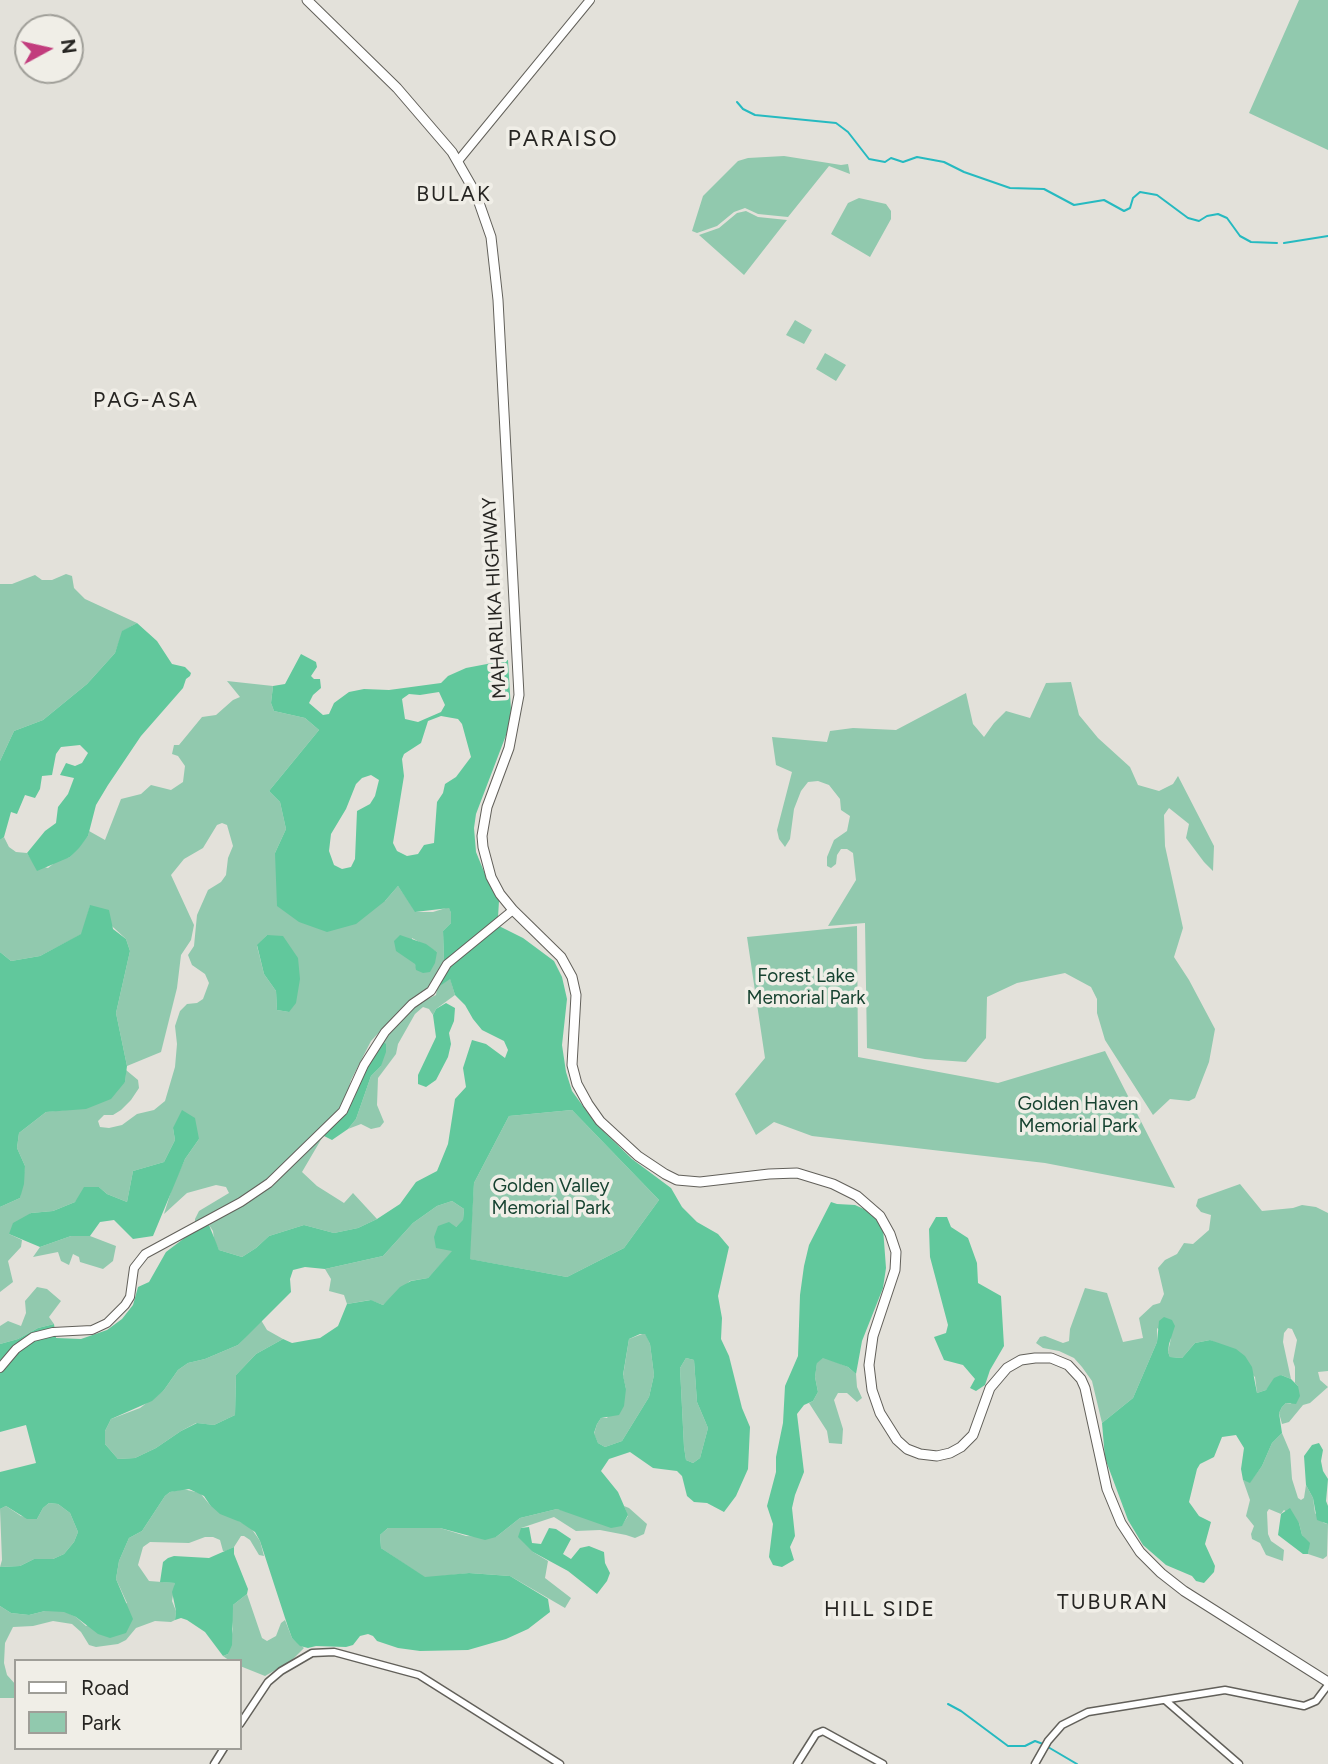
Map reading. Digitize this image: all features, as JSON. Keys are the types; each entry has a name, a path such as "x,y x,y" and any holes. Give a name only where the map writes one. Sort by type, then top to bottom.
{"highway":[{"name":"MAHARLIKA HIGHWAY","path":"307,0 397,88 432,127 458,161 476,194 486,221 497,280 519,695 514,730 486,807 482,836 491,877 513,910 561,957 572,977 576,995 572,1065 577,1084 600,1121 638,1156 670,1178 684,1182 700,1182 797,1173 833,1184 857,1196 880,1216 896,1252 895,1270 873,1336 869,1365 880,1413 902,1446 928,1456 961,1447 973,1435 990,1388 1007,1368 1021,1360 1042,1357 1068,1365 1081,1378 1085,1388 1107,1489 1121,1523 1140,1552 1184,1591 1328,1684"}],"main road":[{"path":"458,161 590,0"},
{"path":"0,1368 16,1349 33,1338 53,1332 92,1329 107,1323 130,1297 134,1268 145,1254 241,1202 269,1182 343,1111 364,1065 385,1032 412,1004 431,991 447,964 513,910"}],"street":[{"path":"242,1721 263,1689 281,1671 312,1653 328,1651 419,1675 560,1764"},
{"path":"1035,1764 1048,1741 1062,1725 1078,1716 1109,1707 1232,1690 1304,1706 1316,1701 1328,1684"},
{"path":"1166,1700 1239,1764"},
{"path":"797,1764 816,1734 823,1731 883,1764"}],"green space":[{"path":"1299,0 1328,0 1328,150 1249,113"},
{"path":"784,156 848,164 850,174 829,166 788,217 758,214 745,208 734,212 717,226 697,233 692,231 703,196 738,161"},
{"path":"859,198 886,204 891,211 891,219 870,257 831,234 848,203"},
{"path":"746,211 758,217 787,220 744,275 699,235 719,228 737,213"},
{"path":"795,320 812,330 804,344 786,335"},
{"path":"825,353 846,365 836,381 816,369"},
{"path":"66,574 72,576 74,588 85,599 137,623 123,631 115,653 87,684 43,720 14,731 0,761 0,584 12,584 35,575 42,580 52,580"},
{"path":"137,623 157,641 172,664 185,667 191,673 190,676 183,688 141,736 108,785 96,805 88,836 79,848 70,857 37,871 27,853 45,831 56,823 58,807 68,794 74,778 60,775 66,763 75,766 82,763 88,753 80,745 61,747 56,754 52,775 42,776 35,798 25,795 17,814 11,812 4,837 0,840 0,761 14,731 43,720 87,684 115,653 122,631"},
{"path":"301,654 316,662 317,667 311,676 320,679 321,688 309,703 323,715 329,714 334,703 349,692 441,683 448,676 466,668 508,660 511,710 508,730 476,814 474,828 476,852 499,901 498,917 493,923 523,938 554,961 562,977 567,999 562,1045 566,1072 572,1091 596,1124 632,1159 671,1188 682,1207 697,1222 718,1234 729,1247 718,1296 722,1318 721,1339 729,1356 742,1408 750,1427 748,1469 736,1496 724,1512 707,1503 694,1502 687,1496 682,1476 677,1471 653,1468 630,1452 609,1459 601,1471 618,1492 628,1515 622,1526 611,1528 557,1509 520,1518 496,1537 485,1540 440,1528 388,1528 380,1535 381,1548 425,1577 469,1573 510,1576 548,1599 550,1612 528,1629 506,1639 468,1650 420,1651 398,1648 377,1641 368,1634 360,1636 353,1645 346,1647 300,1646 292,1638 255,1532 220,1514 204,1496 189,1489 170,1492 165,1496 142,1531 129,1538 119,1561 116,1579 133,1619 126,1633 110,1638 98,1634 76,1617 64,1612 45,1611 29,1615 11,1613 0,1606 0,1567 20,1566 34,1559 53,1559 64,1554 78,1532 70,1513 58,1504 49,1503 37,1519 27,1519 6,1506 0,1509 0,1472 36,1463 26,1425 0,1432 0,1344 54,1324 56,1338 81,1339 107,1330 122,1319 133,1305 138,1287 149,1282 166,1252 195,1230 209,1225 219,1250 242,1257 269,1236 304,1225 334,1233 358,1228 377,1219 400,1204 416,1182 437,1171 448,1144 455,1099 466,1087 463,1068 472,1040 486,1044 505,1058 508,1050 504,1041 482,1030 473,1019 455,995 450,979 437,988 432,984 444,960 443,931 451,923 449,908 415,912 398,886 385,901 356,924 327,932 299,922 277,906 275,853 286,829 280,802 269,791 319,730 305,718 274,711 271,703 273,686 285,684","holes":["439,692 445,705 441,712 418,722 405,719 402,699 409,694","441,716 458,719 462,724 471,757 456,777 445,784 437,802 434,843 424,845 418,854 407,856 397,851 393,843 404,776 402,759 404,754 421,743 428,721","371,775 379,780 370,804 357,811 355,859 351,867 342,869 334,865 329,851 331,834 346,809 356,784","572,1110 659,1200 624,1248 567,1277 470,1259 474,1183 509,1116","452,1201 464,1209 463,1220 456,1227 449,1222 438,1226 434,1237 436,1248 452,1251 428,1278 411,1281 400,1287 383,1305 371,1300 347,1304 338,1326 320,1338 292,1343 283,1339 256,1354 236,1375 235,1415 214,1425 197,1423 135,1458 118,1459 105,1444 105,1431 111,1419 152,1401 164,1390 178,1370 188,1363 238,1345 291,1292 290,1279 293,1270 305,1267 325,1269 383,1256 413,1223 437,1206","645,1334 650,1344 654,1375 649,1397 622,1441 605,1447 598,1443 594,1433 601,1418 619,1415 624,1406 626,1389 623,1375 629,1339","686,1358 694,1360 697,1402 708,1428 700,1458 693,1463 686,1460 680,1368"]},
{"path":"227,681 273,686 271,703 274,711 305,718 319,730 269,791 280,802 286,829 275,853 385,901 398,886 416,912 433,912 449,907 451,913 451,923 443,931 444,960 432,984 401,1009 371,1041 351,1080 346,1097 302,1172 317,1186 344,1203 353,1193 377,1219 358,1228 334,1233 304,1225 269,1236 242,1257 219,1250 209,1225 195,1230 195,1219 199,1211 229,1193 226,1187 216,1185 187,1193 164,1214 185,1159 199,1139 173,1128 175,1140 164,1162 133,1171 127,1202 107,1194 99,1187 75,1202 53,1211 31,1213 9,1234 22,1240 21,1247 8,1261 13,1282 0,1292 0,1207 20,1198 25,1166 17,1148 19,1133 46,1112 65,1110 125,1082 126,1070 138,1080 139,1088 121,1110 113,1115 104,1115 98,1121 100,1127 122,1125 137,1114 154,1110 165,1101 175,1067 175,1026 180,1011 187,1004 203,999 209,983 205,974 192,965 188,955 194,946 197,915 208,890 221,882 226,875 233,846 227,825 217,825 203,848 184,859 171,875 194,925 191,940 181,955 177,988 161,1052 127,1066 116,1013 130,951 126,939 90,906 82,934 40,956 11,961 0,952 0,840 4,837 9,847 16,852 27,853 34,864 48,868 58,860 70,857 88,836 89,831 105,840 121,799 141,794 151,785 171,790 183,782 185,766 178,756 172,754 174,745 179,745 202,717 216,715 240,697","holes":["267,935 289,1012 277,1010 276,991 264,974 257,946","412,938 437,952 417,970 415,964"]},
{"path":"1071,682 1079,715 1098,738 1130,767 1138,785 1159,791 1173,784 1178,776 1214,846 1213,871 1186,838 1189,824 1169,808 1164,815 1165,846 1183,928 1174,957 1215,1029 1209,1062 1195,1098 1189,1101 1170,1099 1153,1115 1105,1040 1097,1013 1097,999 1091,987 1065,973 1017,983 987,997 986,1038 966,1062 925,1059 867,1048 865,923 828,926 856,880 853,853 847,849 841,849 836,864 831,868 827,866 827,857 834,840 847,831 850,816 841,810 840,799 829,785 818,781 808,782 794,809 790,839 785,847 777,830 792,772 776,765 772,737 827,742 830,731 853,728 896,730 966,693 973,724 984,737 1006,711 1030,718 1046,683"},
{"path":"90,905 109,910 113,929 126,939 130,951 116,1013 127,1066 125,1082 111,1099 86,1109 46,1112 19,1133 17,1148 25,1166 24,1184 20,1198 0,1207 0,952 11,961 40,956 81,934"},
{"name":"Forest Lake Memorial Park","path":"857,926 858,1057 998,1083 1105,1051 1175,1188 1045,1163 812,1136 774,1122 756,1135 735,1094 765,1058 747,937"},
{"path":"267,935 283,936 298,958 300,979 296,1003 289,1012 277,1010 276,991 264,974 257,945"},
{"path":"400,935 426,944 437,952 430,972 416,970 415,964 396,951 394,941"},
{"path":"450,978 455,995 436,1009 433,1015 429,1009 423,1007 415,1014 398,1044 396,1054 378,1078 377,1105 384,1122 380,1127 371,1129 361,1124 348,1129 356,1119 371,1076 381,1066 382,1041 417,1004 436,995 437,988"},
{"path":"446,1003 455,1008 449,1033 451,1044 448,1057 436,1080 426,1087 418,1084 418,1075 436,1037 433,1015 436,1009"},
{"path":"382,1041 386,1044 386,1052 381,1066 371,1076 356,1119 348,1129 332,1140 324,1136 328,1128 341,1118 354,1098 364,1072"},
{"path":"182,1110 195,1118 199,1139 185,1159 153,1236 133,1239 114,1220 100,1222 90,1236 71,1236 40,1247 9,1234 13,1223 31,1213 53,1211 75,1202 84,1187 99,1187 107,1194 127,1202 133,1171 164,1162 175,1140 173,1128"},
{"name":"Golden Valley Memorial Park","path":"572,1110 659,1200 624,1248 567,1277 469,1259 474,1183 509,1116"},
{"path":"1240,1184 1262,1211 1302,1205 1316,1207 1328,1213 1328,1371 1318,1372 1320,1380 1328,1387 1310,1403 1303,1405 1289,1422 1282,1424 1279,1413 1286,1403 1291,1404 1298,1386 1295,1383 1293,1361 1297,1340 1292,1329 1288,1328 1284,1333 1283,1342 1291,1379 1281,1375 1266,1390 1257,1393 1255,1377 1218,1344 1210,1340 1195,1343 1182,1358 1170,1357 1168,1352 1171,1338 1157,1328 1157,1342 1133,1398 1102,1423 1092,1381 1082,1367 1074,1358 1036,1343 1040,1337 1045,1336 1063,1343 1069,1341 1070,1329 1085,1288 1107,1293 1123,1342 1143,1338 1139,1318 1153,1305 1160,1303 1164,1294 1158,1268 1165,1260 1177,1254 1184,1243 1193,1244 1209,1230 1211,1215 1201,1212 1196,1206 1198,1199"},
{"path":"452,1201 464,1209 463,1221 456,1227 453,1251 428,1278 410,1281 383,1305 370,1300 347,1304 344,1295 329,1291 331,1279 325,1269 383,1256 413,1223 437,1206"},
{"path":"831,1202 855,1205 877,1220 883,1228 886,1268 883,1288 862,1341 856,1374 848,1367 823,1358 817,1363 815,1377 818,1392 813,1401 804,1405 797,1414 804,1472 792,1508 795,1536 790,1547 794,1560 782,1567 773,1565 769,1557 773,1524 767,1506 776,1472 785,1386 798,1356 804,1266 809,1245"},
{"path":"936,1217 947,1217 951,1227 968,1238 977,1263 978,1283 1001,1296 1004,1346 985,1385 976,1391 970,1388 975,1379 963,1365 944,1360 934,1337 946,1333 948,1325 930,1257 929,1229"},
{"path":"71,1236 90,1236 116,1246 113,1261 103,1269 80,1262 79,1257 73,1254 69,1265 61,1261 58,1252 33,1257 40,1247"},
{"path":"37,1287 47,1289 61,1301 49,1317 54,1324 0,1344 0,1326 8,1321 21,1326 26,1313 25,1301"},
{"path":"1164,1317 1172,1320 1175,1326 1169,1344 1170,1357 1182,1358 1195,1343 1210,1340 1236,1349 1245,1356 1252,1367 1257,1393 1266,1390 1274,1378 1281,1375 1298,1386 1300,1396 1296,1404 1286,1403 1282,1407 1279,1413 1282,1433 1272,1443 1262,1466 1250,1483 1243,1480 1241,1469 1244,1448 1236,1435 1222,1437 1214,1457 1200,1464 1197,1469 1189,1502 1199,1516 1211,1522 1205,1544 1215,1566 1214,1572 1204,1583 1166,1565 1143,1545 1128,1520 1105,1458 1102,1423 1133,1398 1157,1342 1159,1321"},
{"path":"261,1320 267,1330 283,1339 256,1354 236,1375 235,1415 214,1425 196,1423 135,1458 118,1459 105,1444 105,1431 111,1419 140,1408 164,1390 178,1370 188,1363 238,1345"},
{"path":"645,1333 650,1344 654,1375 649,1397 622,1441 605,1447 598,1443 594,1434 597,1424 601,1418 607,1418 626,1389 623,1376 629,1339"},
{"path":"824,1357 848,1367 856,1374 857,1387 862,1398 857,1402 847,1393 838,1393 834,1400 843,1429 842,1444 829,1443 827,1431 809,1403 818,1392 815,1377 817,1362"},
{"path":"686,1358 694,1360 697,1402 708,1428 700,1458 693,1463 686,1460 684,1447 680,1368"},
{"path":"1282,1433 1290,1452 1292,1479 1298,1498 1304,1498 1306,1485 1313,1498 1315,1513 1328,1524 1327,1556 1323,1559 1308,1554 1309,1544 1302,1535 1299,1523 1284,1510 1281,1514 1269,1509 1267,1512 1268,1534 1271,1541 1284,1550 1283,1561 1266,1555 1260,1543 1252,1539 1254,1526 1246,1516 1250,1500 1243,1480 1250,1482 1262,1466 1272,1443"},
{"path":"1319,1443 1323,1450 1323,1471 1328,1479 1328,1524 1317,1520 1313,1498 1306,1485 1304,1456 1312,1445"},
{"path":"183,1489 200,1493 210,1505 251,1528 260,1541 264,1556 259,1555 250,1540 244,1536 226,1551 223,1551 220,1540 213,1537 189,1543 150,1542 143,1547 138,1565 149,1581 175,1583 172,1601 176,1611 175,1620 155,1621 136,1628 126,1640 118,1644 96,1647 89,1645 72,1624 53,1621 13,1627 5,1643 4,1663 7,1675 14,1683 14,1698 0,1698 0,1606 11,1613 29,1615 45,1611 64,1611 86,1626 127,1603 116,1579 119,1561 129,1538 142,1531 170,1492"},
{"path":"49,1503 58,1504 70,1513 78,1532 74,1542 64,1554 53,1559 34,1559 20,1566 0,1567 0,1509 6,1506 21,1516 37,1519"},
{"path":"624,1506 647,1524 644,1534 635,1538 600,1530 576,1531 554,1517 521,1528 533,1552 548,1561 545,1578 571,1598 565,1608 510,1576 469,1573 425,1578 381,1548 380,1535 388,1528 440,1528 466,1536 496,1537 520,1518 557,1509 622,1525 628,1516"},
{"path":"1290,1508 1299,1523 1302,1535 1310,1543 1308,1554 1303,1554 1278,1535 1281,1514"},
{"path":"529,1527 532,1543 541,1544 549,1528 556,1529 571,1539 563,1554 571,1559 580,1548 589,1546 604,1552 610,1573 597,1594 568,1571 533,1552 518,1537 521,1528"},
{"path":"234,1547 234,1554 248,1589 247,1594 233,1605 232,1645 228,1654 223,1656 205,1632 187,1620 175,1620 172,1592 175,1583 160,1582 163,1562 168,1558 209,1558"},
{"path":"247,1594 262,1638 267,1641 276,1636 285,1620 292,1638 304,1648 291,1661 265,1676 242,1667 242,1659 227,1659 223,1656 228,1654 233,1629 233,1605"}],"waterway":[{"path":"737,102 743,109 755,115 836,123 848,132 869,159 885,162 891,158 903,162 917,157 944,162 1010,188 1044,189 1074,205 1104,200 1124,211 1130,208 1133,198 1140,192 1157,195 1188,218 1199,221 1218,214 1227,218 1240,236 1251,242 1277,243"},
{"path":"1284,243 1328,236"},
{"path":"948,1704 1008,1746 1025,1746 1035,1741 1043,1744"},
{"path":"1048,1747 1077,1764"}],"district":[{"name":"PARAISO","path":"563,139"},
{"name":"BULAK","path":"454,195"},
{"name":"PAG-ASA","path":"146,401"},
{"name":"TUBURAN","path":"1113,1603"},
{"name":"HILL SIDE","path":"880,1610"}],"park label":[{"name":"Golden Haven Memorial Park","path":"1078,1115"}]}
